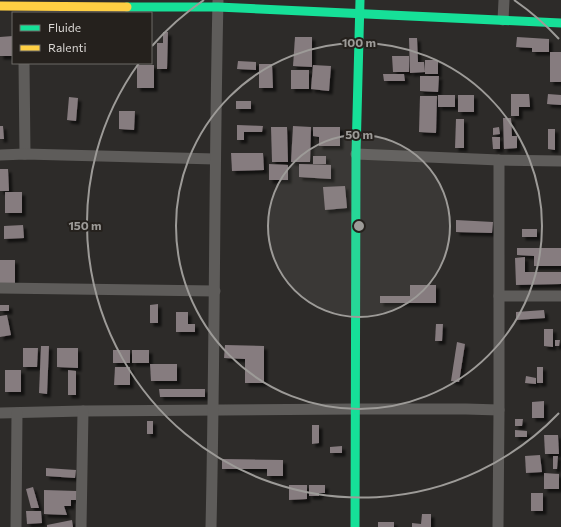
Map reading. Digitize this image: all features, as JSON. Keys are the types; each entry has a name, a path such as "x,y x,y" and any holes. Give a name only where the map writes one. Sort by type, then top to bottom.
{"street":[{"path":"355,527 356,154 360,0"},
{"path":"503,20 504,0"},
{"path":"211,527 214,410 215,159 218,3"},
{"path":"0,6 24,9 218,3 359,13 561,23"},
{"path":"24,64 25,154"},
{"path":"0,155 25,154 215,159"},
{"path":"356,154 561,161"},
{"path":"498,527 499,160"},
{"path":"0,288 215,291"},
{"path":"499,296 561,296"},
{"path":"0,413 355,409 499,410"},
{"path":"81,527 83,411"},
{"path":"16,527 17,413"}],"building":[{"path":"163,32 168,32 167,69 157,69 157,43 163,43"},
{"path":"12,36 12,56 0,56 0,37"},
{"path":"295,37 312,37 312,67 293,66"},
{"path":"517,37 549,39 549,52 532,52 532,48 516,47"},
{"path":"409,38 417,38 418,62 424,62 425,72 410,73"},
{"path":"550,52 561,52 561,82 550,82"},
{"path":"392,56 409,56 409,72 393,72"},
{"path":"425,60 438,60 438,74 425,74"},
{"path":"238,61 256,62 256,70 237,69"},
{"path":"259,64 272,64 273,88 259,88"},
{"path":"137,65 154,65 154,88 137,88"},
{"path":"313,65 331,66 329,91 311,89"},
{"path":"291,70 309,70 309,89 291,89"},
{"path":"383,74 404,74 405,81 384,81"},
{"path":"420,76 439,76 438,92 420,91"},
{"path":"511,94 529,94 530,107 519,107 519,116 511,116"},
{"path":"548,94 561,95 561,105 547,104"},
{"path":"438,95 455,95 455,107 438,107"},
{"path":"458,95 474,95 474,112 458,112"},
{"path":"420,96 437,96 436,133 419,132"},
{"path":"69,97 78,98 76,121 67,120"},
{"path":"236,101 251,101 251,109 236,109"},
{"path":"119,111 135,111 134,130 119,129"},
{"path":"503,118 511,118 512,136 517,136 517,148 504,149"},
{"path":"456,119 464,119 464,148 455,148"},
{"path":"237,125 263,126 262,132 244,132 244,140 237,140"},
{"path":"0,126 3,126 4,139 0,139"},
{"path":"293,126 311,127 310,162 291,162"},
{"path":"271,127 287,127 288,162 272,162"},
{"path":"313,127 340,127 340,146 319,146 319,137 313,136"},
{"path":"499,127 500,134 493,135 493,128"},
{"path":"548,129 555,129 555,150 548,149"},
{"path":"492,137 500,137 500,149 493,149"},
{"path":"231,153 263,153 264,170 232,171"},
{"path":"313,156 326,156 326,164 313,164"},
{"path":"269,164 288,165 288,180 269,180"},
{"path":"299,164 331,165 331,179 299,177"},
{"path":"0,169 8,169 9,191 0,191"},
{"path":"345,186 347,208 325,210 323,187"},
{"path":"5,192 22,192 22,213 5,213"},
{"path":"456,220 493,222 492,233 456,232"},
{"path":"23,225 24,238 4,239 4,226"},
{"path":"522,229 537,229 537,237 522,237"},
{"path":"517,248 561,248 561,266 534,266 534,256 517,255"},
{"path":"525,257 525,272 561,272 561,284 516,285 515,258"},
{"path":"0,260 15,260 15,285 0,285"},
{"path":"410,285 436,285 436,303 380,303 380,296 410,296"},
{"path":"158,304 158,323 150,323 150,305"},
{"path":"0,305 9,305 9,311 0,311"},
{"path":"544,310 545,318 516,320 516,312"},
{"path":"176,312 188,312 188,324 195,324 195,332 176,332"},
{"path":"7,315 11,335 0,337 0,316"},
{"path":"436,324 443,324 442,341 435,341"},
{"path":"544,329 553,329 553,347 544,346"},
{"path":"555,340 560,340 559,346 555,346"},
{"path":"457,342 465,344 459,382 451,381"},
{"path":"225,345 264,346 264,383 245,383 245,359 224,358"},
{"path":"41,346 49,346 47,394 39,393"},
{"path":"23,348 38,348 37,367 23,367"},
{"path":"57,348 78,348 78,368 57,367"},
{"path":"113,350 130,350 130,363 113,363"},
{"path":"132,350 149,350 149,363 132,363"},
{"path":"150,364 177,364 177,381 151,381"},
{"path":"115,367 130,367 130,385 114,385"},
{"path":"537,367 543,367 543,383 537,383"},
{"path":"5,370 21,370 21,392 5,392"},
{"path":"68,370 76,371 76,395 68,395"},
{"path":"526,376 536,378 536,384 525,383"},
{"path":"159,389 205,389 205,397 160,397"},
{"path":"544,401 544,418 532,418 532,402"},
{"path":"515,419 523,419 522,426 515,426"},
{"path":"147,421 153,421 153,434 147,434"},
{"path":"312,425 319,425 319,443 312,444"},
{"path":"515,430 527,431 527,437 515,437"},
{"path":"544,435 558,435 559,454 545,454"},
{"path":"342,446 342,453 330,453 330,447"},
{"path":"540,455 542,472 526,473 525,456"},
{"path":"553,456 558,456 557,469 553,469"},
{"path":"222,459 283,460 283,476 267,476 267,469 222,469"},
{"path":"46,468 76,470 75,478 46,476"},
{"path":"544,473 559,474 559,489 544,489"},
{"path":"289,485 307,485 307,499 289,500"},
{"path":"309,485 325,485 325,493 319,493 319,496 309,496"},
{"path":"33,487 39,508 31,508 26,489"},
{"path":"44,490 77,491 77,500 71,500 71,506 64,506 67,515 44,514"},
{"path":"531,493 543,493 543,511 531,511"},
{"path":"26,511 41,511 42,523 27,524"},
{"path":"422,514 431,514 431,527 412,527 412,523 421,524"},
{"path":"72,520 73,527 47,527 47,525"},
{"path":"378,522 394,522 394,527 378,527"}],"traffic: fast":[{"path":"355,527 356,154 360,0"},
{"path":"127,7 218,7 561,23"}],"traffic: slow":[{"path":"0,6 127,7"}]}
